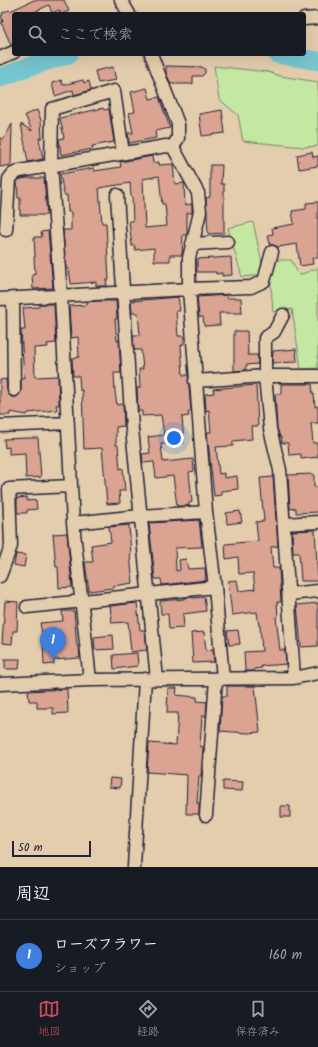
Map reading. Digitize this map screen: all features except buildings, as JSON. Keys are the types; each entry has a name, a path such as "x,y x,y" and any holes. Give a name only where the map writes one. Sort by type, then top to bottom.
{"street":[{"path":"121,0 128,12"},
{"path":"306,19 318,18"},
{"path":"0,58 12,53"},
{"path":"152,56 178,124 178,138 173,147"},
{"path":"90,680 73,523 62,296 51,166 52,109 114,91 123,153"},
{"path":"6,230 8,179 13,174 20,171 123,153 166,146 173,147"},
{"path":"173,147 198,193 200,212 189,258 189,289 206,512 215,587 219,679 206,815"},
{"path":"117,195 132,429 149,594 151,679 134,867"},
{"path":"192,244 228,242"},
{"path":"0,299 251,287 264,281 272,252"},
{"path":"13,298 14,390"},
{"path":"283,315 274,332 265,338 265,376 270,429 280,470 294,678"},
{"path":"195,381 265,376 318,376"},
{"path":"0,426 68,423"},
{"path":"0,576 12,546 10,489 71,486"},
{"path":"73,523 140,516 206,512"},
{"path":"284,524 318,522"},
{"path":"27,608 215,587"},
{"path":"289,594 318,591"},
{"path":"0,684 90,680 294,678 318,673"}],"green space":[{"path":"214,66 268,72 280,76 318,82 318,146 304,147 243,141 238,115 219,99"},
{"path":"253,222 263,268 260,275 242,277 228,228"},
{"path":"275,260 291,260 299,275 318,268 318,368 301,369 292,309 273,312 270,272"}],"waterway":[{"path":"0,78 63,56"},
{"path":"289,56 318,61"}],"place":[{"name":"ローズフラワー","path":"53,660"}]}
